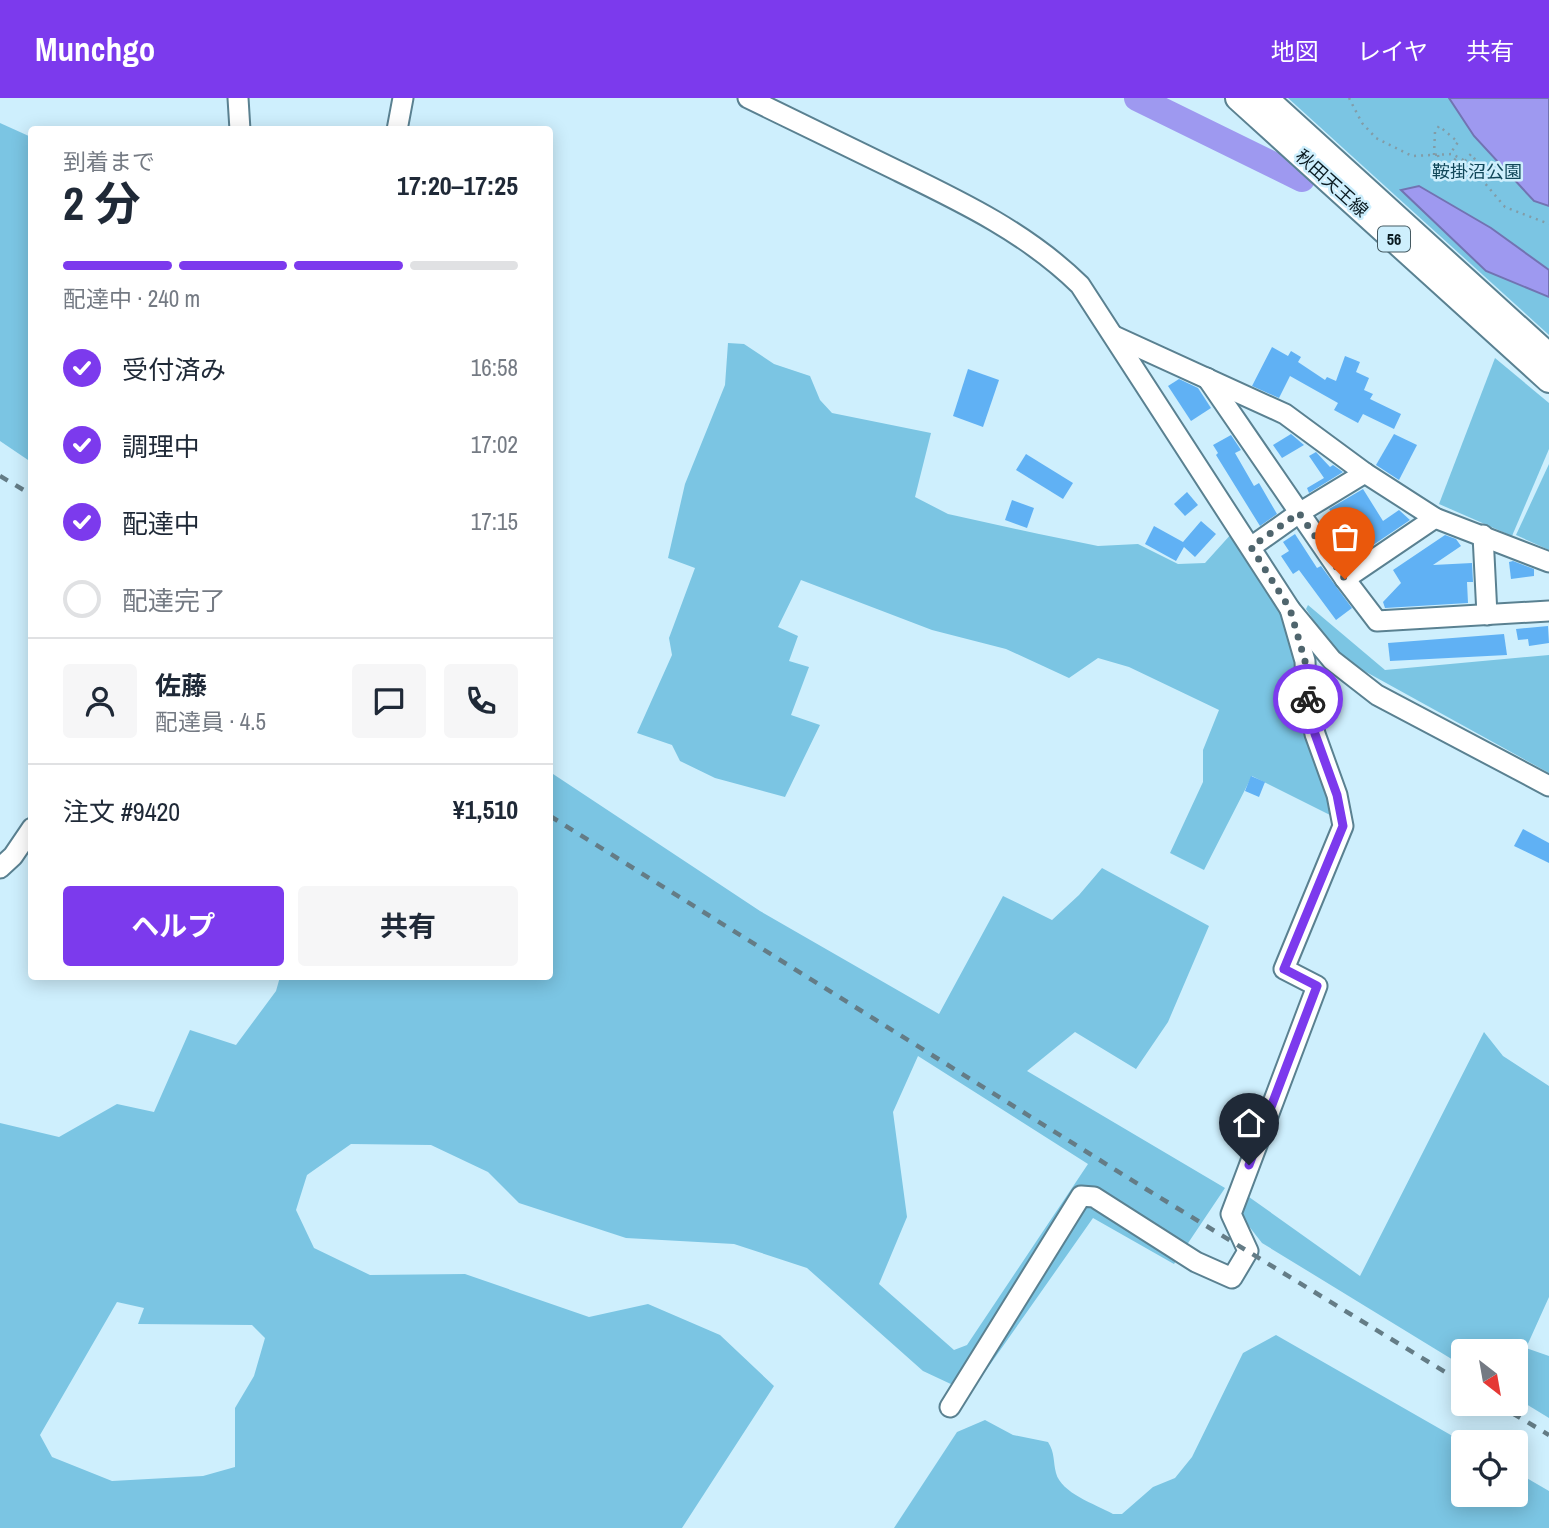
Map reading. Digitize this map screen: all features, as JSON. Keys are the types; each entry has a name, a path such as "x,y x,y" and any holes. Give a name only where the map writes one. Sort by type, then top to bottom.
{"main road":[{"name":"秋田天王線","path":"1238,98 1549,380"},
{"name":"秋田天王線","path":"1265,98 1549,356"}],"street":[{"path":"238,98 240,126"},
{"path":"398,126 403,98"},
{"path":"748,98 1008,229 1052,258 1080,285 1290,609 1332,660 1353,679 1549,786"},
{"path":"1113,335 1285,414 1365,473 1435,518 1549,562"},
{"path":"1207,378 1345,579 1377,621 1549,611"},
{"path":"1251,547 1299,513 1365,473"},
{"path":"1345,579 1435,518"},
{"path":"1483,536 1486,615"},
{"path":"950,1406 1081,1196 1094,1197 1196,1262 1232,1278 1248,1251 1231,1214 1317,986 1284,969 1343,826 1337,795 1315,734 1305,661 1290,609"},
{"path":"0,868 13,856 28,834"}],"path":[{"path":"1349,98 1362,122 1376,138 1412,156 1450,154 1457,157 1474,170 1505,207 1549,224"},
{"path":"1450,154 1458,142 1439,126 1435,132 1436,155 1441,176 1457,157"},
{"path":"1465,161 1471,154 1477,162 1474,170"}],"green space":[{"name":"鞍掛沼公園","path":"1288,98 1549,98 1549,335"},
{"path":"0,123 28,136 28,460 0,441"},
{"path":"728,343 744,344 774,364 810,376 820,400 832,413 931,433 915,497 948,514 1098,546 1138,544 1178,564 1205,563 1233,532 1283,610 1336,818 1252,776 1204,870 1170,853 1203,782 1203,750 1219,710 1129,667 1098,658 1069,678 1006,649 932,630 801,580 778,627 798,636 789,661 809,667 791,715 820,725 785,797 715,778 680,761 672,745 637,733 672,655 669,638 695,568 668,558 685,484 725,385"},
{"path":"1495,358 1549,403 1549,449 1512,536 1439,504"},
{"path":"1549,464 1549,550 1516,535"},
{"path":"1308,605 1385,670 1549,655 1549,773 1348,662 1327,640 1306,609"},
{"path":"553,774 760,911 939,1014 1003,896 1052,920 1079,895 1102,868 1209,926 1168,1022 1136,1069 1075,1032 1027,1071 1225,1188 1174,1264 1093,1218 970,1393 923,1371 807,1268 734,1244 626,1238 519,1203 488,1172 431,1145 351,1144 307,1175 296,1210 314,1248 370,1275 465,1274 589,1317 648,1304 720,1335 774,1386 682,1528 0,1528 0,1123 59,1137 117,1104 154,1112 190,1030 236,1045 276,991 279,980 553,980","holes":["918,1056 1088,1164 967,1345 954,1350 879,1284 907,1217 893,1112","117,1302 144,1308 138,1324 252,1325 265,1338 254,1376 235,1408 235,1467 203,1476 112,1481 52,1457 40,1435"]},
{"path":"1484,1032 1503,1056 1549,1086 1549,1297 1528,1344 1528,1339 1451,1339 1451,1359 1262,1243 1241,1216 1249,1197 1360,1276"},
{"path":"1276,1335 1451,1435 1451,1507 1528,1507 1528,1479 1549,1491 1549,1528 894,1528 957,1432 985,1420 1013,1435 1048,1442 1056,1473 1064,1486 1113,1514 1122,1514 1153,1487 1175,1478 1192,1457 1243,1353"},
{"path":"1528,1349 1549,1356 1549,1418 1528,1405"}],"shaded area":[{"path":"1449,98 1549,98 1549,206 1534,201 1474,136"},
{"path":"1419,186 1491,228 1549,270 1549,297 1486,271 1401,190"}],"building":[{"path":"1272,347 1288,356 1291,351 1301,357 1298,362 1325,380 1327,377 1336,381 1345,356 1360,362 1356,372 1369,378 1364,390 1373,394 1370,399 1401,414 1394,429 1363,414 1358,423 1334,410 1338,403 1290,376 1279,398 1252,386"},
{"path":"968,369 999,380 983,427 953,416"},
{"path":"1179,379 1198,388 1211,408 1191,421 1168,386"},
{"path":"1291,434 1304,445 1282,458 1273,445"},
{"path":"1394,434 1417,445 1399,480 1376,465"},
{"path":"1231,435 1241,450 1235,453 1254,486 1259,483 1277,514 1260,526 1216,455 1218,453 1213,445"},
{"path":"1316,452 1330,467 1333,465 1343,472 1309,493 1307,488 1324,478 1309,456"},
{"path":"1026,454 1073,483 1063,499 1016,470"},
{"path":"1363,489 1383,521 1399,510 1410,520 1348,562 1323,522 1334,516 1329,509"},
{"path":"1187,492 1198,505 1185,516 1174,504"},
{"path":"1012,500 1034,508 1027,528 1005,520"},
{"path":"1201,521 1216,534 1195,557 1184,547 1176,561 1145,544 1154,526 1183,542"},
{"path":"1295,534 1317,568 1321,566 1352,608 1336,620 1299,570 1293,574 1281,556 1289,551 1283,542"},
{"path":"1445,535 1456,539 1461,546 1433,565 1472,563 1473,582 1467,582 1468,603 1385,608 1383,602 1401,583 1393,570"},
{"path":"1509,562 1534,569 1534,576 1511,579"},
{"path":"1548,626 1549,643 1529,646 1528,639 1518,640 1516,629"},
{"path":"1504,634 1507,655 1390,661 1388,643"},
{"path":"1251,776 1265,782 1259,797 1245,791"},
{"path":"1523,829 1549,843 1549,863 1514,846"}],"waterway":[{"path":"1137,98 1302,179"}],"railway":[{"path":"0,476 28,493"},
{"path":"553,818 1146,1189 1451,1376"},
{"path":"1517,1416 1549,1435"}],"way so far":[{"path":"1308,699 1305,661 1290,609 1251,547 1299,513 1345,579"}],"route":[{"path":"1249,1165 1317,986 1284,969 1343,826 1337,795 1315,734 1308,699"}]}
